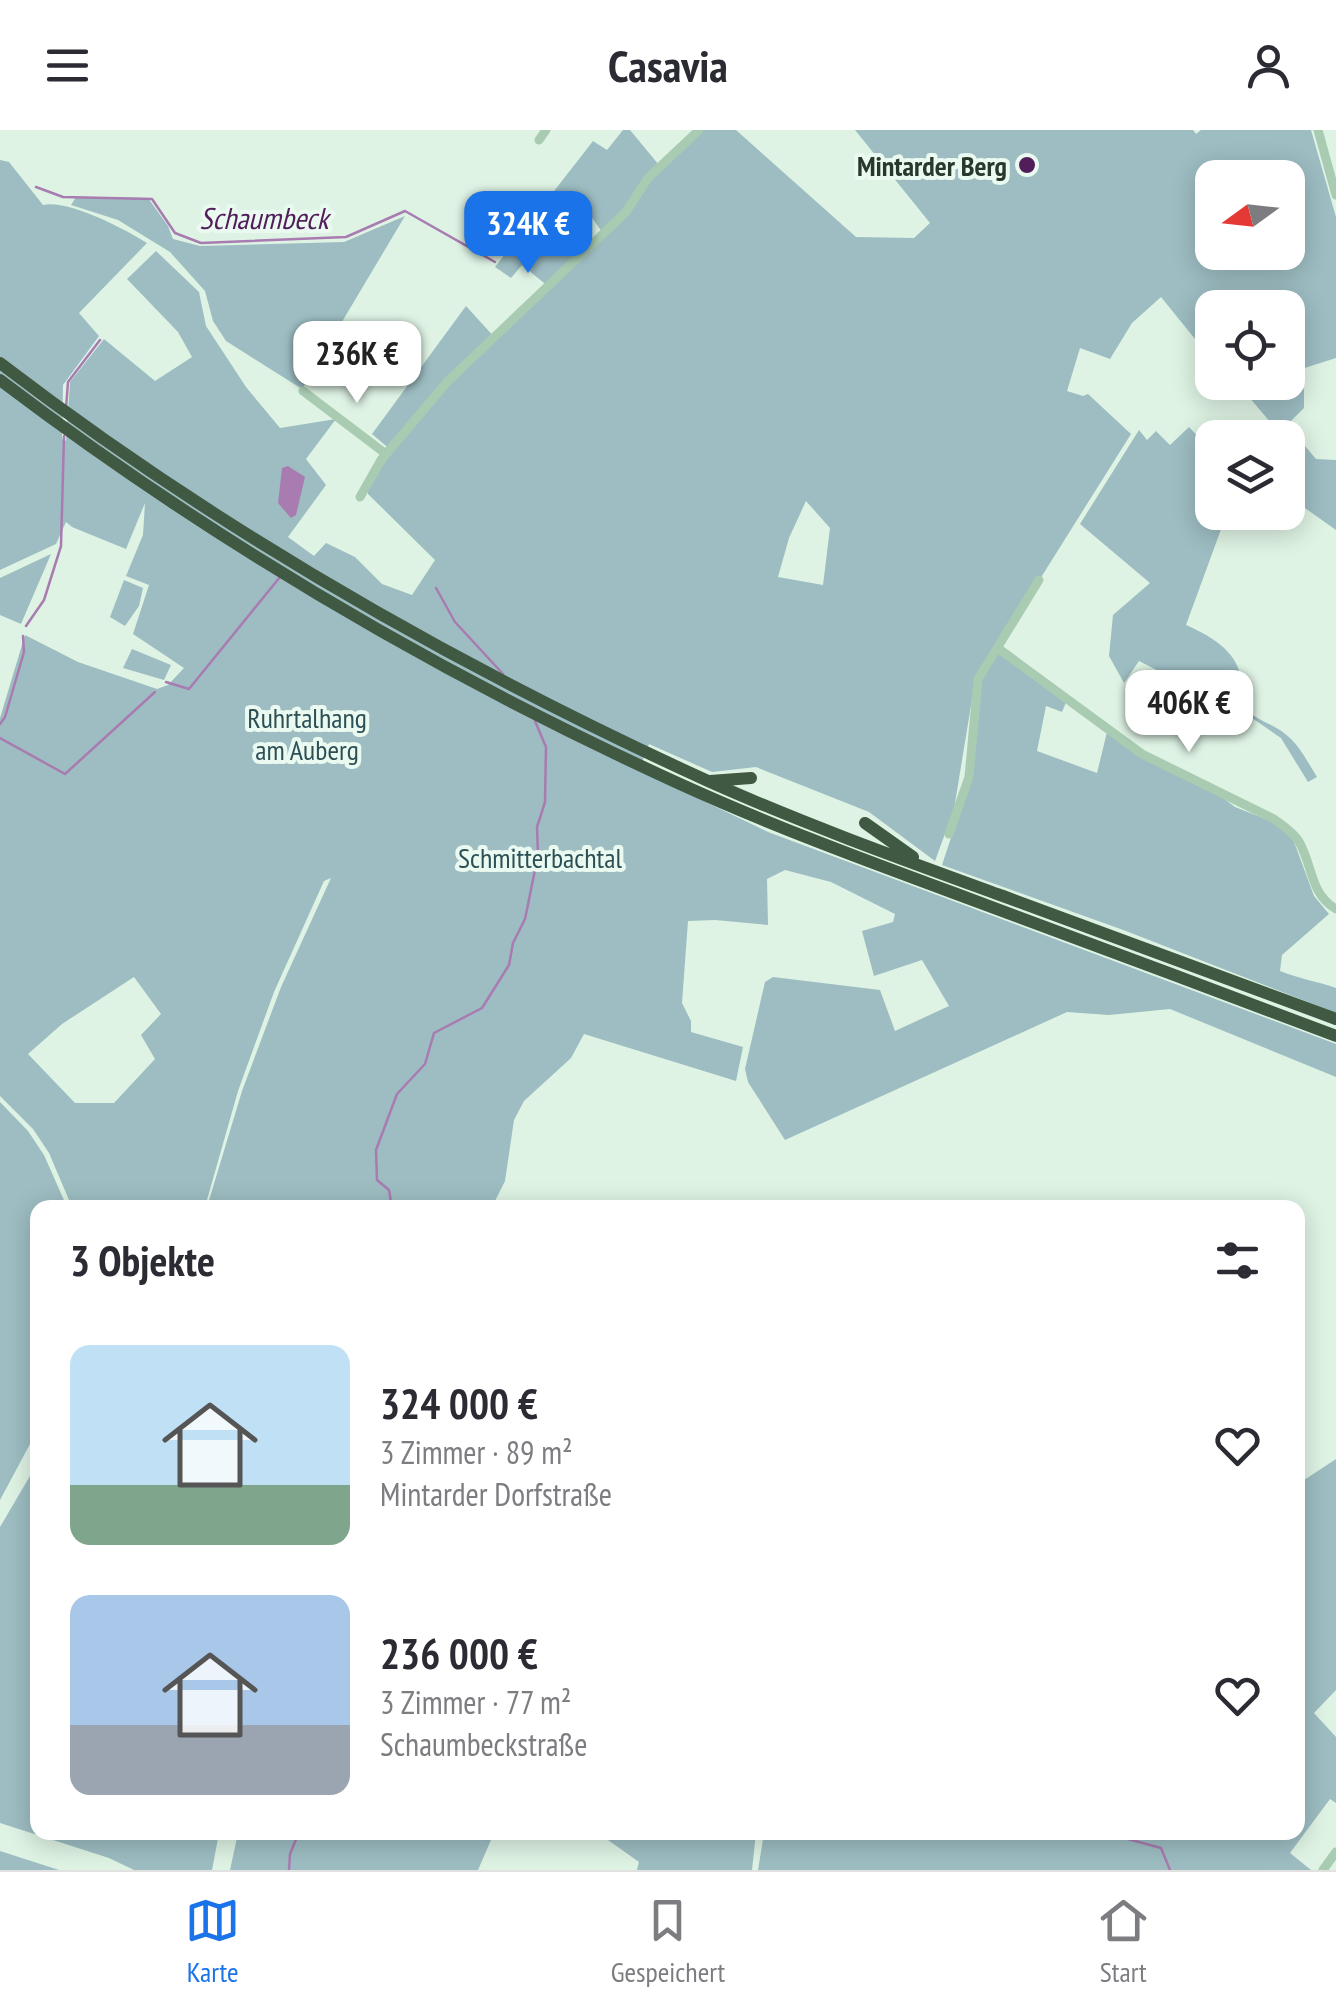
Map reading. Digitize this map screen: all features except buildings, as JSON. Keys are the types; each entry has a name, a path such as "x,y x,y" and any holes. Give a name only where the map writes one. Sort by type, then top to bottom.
{"highway":[{"path":"0,363 136,462 315,577 483,670 646,751 708,781 931,870 1336,1019"},
{"path":"0,380 128,474 312,592 450,671 641,765 880,866 1336,1036"},
{"path":"708,781 752,778"},
{"path":"865,823 931,870"}],"street":[{"path":"539,140 546,130"},
{"path":"360,498 386,454 447,382 626,212 648,178 700,130"},
{"path":"1318,130 1336,195"},
{"path":"303,391 386,454"},
{"path":"949,834 968,776 978,679 1040,580"},
{"path":"999,649 1142,754 1274,819 1292,832 1318,894 1336,909"},
{"path":"1323,1870 1336,1852"}],"green space":[{"path":"623,130 630,130 659,165 702,130 736,130 856,237 914,238 930,223 855,130 1193,130 1196,134 1201,130 1311,130 1336,217 1336,358 1305,368 1305,290 1195,290 1195,339 1161,297 1132,323 1110,359 1080,348 1067,391 1088,394 1131,434 996,649 1067,700 1062,712 1046,706 1037,751 1097,773 1107,732 1235,807 1273,822 1293,839 1314,896 1329,914 1282,955 1280,971 1336,988 1336,1013 942,865 971,777 976,675 954,809 935,861 869,812 756,767 712,772 649,744 639,770 768,832 1336,1044 1336,1077 1170,1009 1109,1015 1067,1012 785,1140 748,1082 745,1069 765,982 773,977 880,990 895,1031 949,1006 922,960 874,976 862,931 893,922 895,914 831,882 785,870 767,879 768,925 688,921 682,1003 691,1021 691,1032 743,1047 736,1081 584,1034 571,1058 524,1101 514,1120 505,1181 496,1200 209,1200 242,1091 281,987 331,878 324,881 274,992 238,1091 207,1200 69,1200 49,1153 33,1129 0,1096 0,718 25,635 78,662 157,689 168,685 184,668 133,634 149,585 126,576 143,535 145,503 126,549 66,522 56,544 0,570 0,160 9,162 43,205 81,211 147,243 79,313 99,336 63,385 62,439 66,441 70,382 104,339 155,381 192,357 178,332 127,279 156,251 199,292 206,326 246,387 280,428 336,419 306,459 326,485 288,537 314,556 326,543 355,557 382,584 412,595 435,560 368,494 392,451 372,434 466,306 496,339 549,287 522,265 511,278 495,267 593,141 607,150","holes":["575,193 604,235 577,261 549,229","806,501 830,528 823,585 778,577 789,538","134,977 161,1014 141,1035 155,1059 114,1103 75,1103 28,1054 62,1024"]},
{"path":"76,197 148,198 173,239 200,246 344,242 405,216 302,389 226,341 213,321 205,291 170,252 118,220 71,205"},
{"path":"1251,400 1304,400 1304,408 1292,420 1268,420"},
{"path":"1189,427 1195,433 1195,530 1221,530 1186,625 1227,651 1238,667 1246,709 1294,742 1317,777 1308,782 1281,738 1255,720 1139,661 1124,683 1109,656 1113,615 1150,583 1080,524 1139,430 1147,440 1156,431 1170,445"},
{"path":"1305,446 1316,459 1336,460 1336,530 1305,508"},
{"path":"51,554 21,624 0,615 0,578"},
{"path":"124,580 143,588 139,606 125,626 110,617"},
{"path":"132,649 171,665 164,680 123,668"},
{"path":"0,1102 28,1131 44,1155 64,1200 30,1200 30,1444 0,1500"},
{"path":"1336,1459 1336,1690 1314,1713 1336,1737 1336,1803 1330,1799 1305,1833 1305,1479"},
{"path":"30,1476 30,1833 0,1823 0,1527"},
{"path":"53,1840 218,1840 212,1870 134,1870"},
{"path":"236,1840 491,1840 478,1870 230,1870"},
{"path":"608,1840 755,1840 752,1870 637,1870 639,1862"},
{"path":"763,1840 1300,1840 1290,1853 1311,1870 758,1870"},
{"path":"0,1851 59,1870 0,1870"}],"shaded area":[{"path":"288,466 305,477 296,515 291,518 278,503 282,468"}],"waterway":[{"name":"Schaumbeck","path":"36,187 63,197 152,199 175,233 201,243 346,237 405,211 495,262"},
{"path":"66,408 68,382 100,340"},
{"path":"26,626 44,600 61,546 64,436"},
{"path":"166,682 189,689 280,577"},
{"path":"436,588 455,622 503,674"},
{"path":"0,724 24,652 23,636"},
{"path":"0,738 65,774 155,692"},
{"path":"391,1200 389,1190 377,1180 376,1150 397,1094 425,1064 434,1033 482,1008 509,965 513,943 525,919 538,855 537,827 545,802 546,747 535,721"},
{"path":"289,1870 296,1840"},
{"path":"1132,1840 1161,1848 1170,1870"}],"place":[{"name":"Mintarder Berg","path":"1027,165"}],"park label":[{"name":"Ruhrtalhang am Auberg","path":"307,733"},
{"name":"Schmitterbachtal","path":"540,857"}]}
